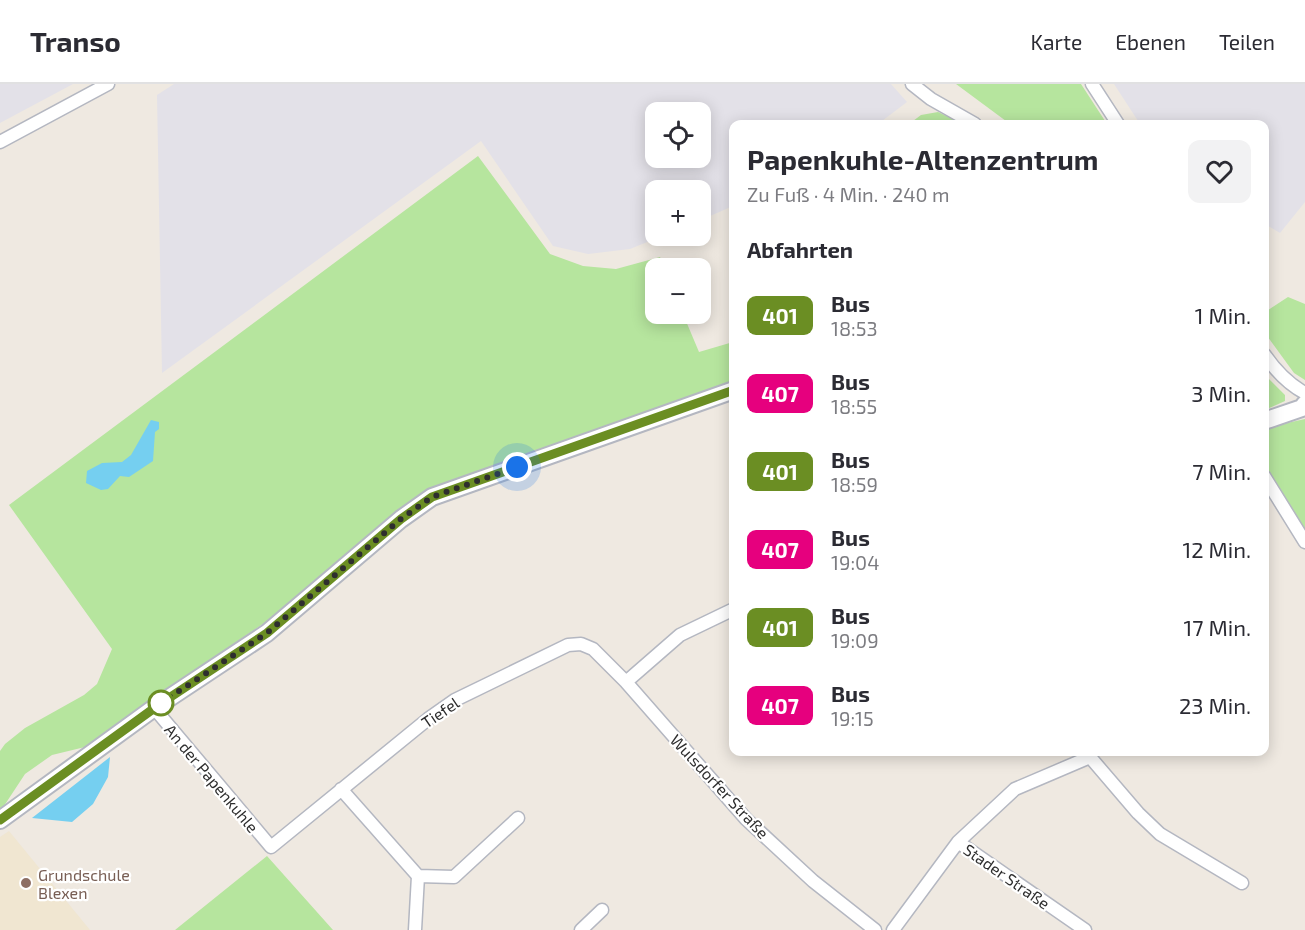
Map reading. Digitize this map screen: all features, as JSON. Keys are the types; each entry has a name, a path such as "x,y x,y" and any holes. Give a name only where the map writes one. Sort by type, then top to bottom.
{"street":[{"path":"0,142 108,84"},
{"path":"912,84 932,99 968,120"},
{"path":"1092,84 1115,120"},
{"path":"1269,361 1286,379 1305,393"},
{"path":"0,820 154,708 267,633 401,519 432,497 729,392"},
{"path":"1269,419 1302,408 1305,404"},
{"path":"1269,484 1305,542"},
{"path":"626,682 680,635 729,611"},
{"name":"Tiefel","path":"271,847 428,719 455,700 568,645 581,644 593,649 626,682"},
{"name":"Wulsdorfer Straße","path":"626,682 746,819 813,881 875,930"},
{"name":"An der Papenkuhle","path":"154,708 271,847"},
{"path":"893,930 958,842 1016,789 1085,756"},
{"path":"1091,756 1138,813 1160,834 1242,883"},
{"path":"341,789 418,876 415,930"},
{"path":"418,876 454,877 518,818"},
{"name":"Stader Straße","path":"958,842 1085,930"},
{"path":"581,930 602,910"}],"shaded area":[{"path":"0,84 73,84 0,123"},
{"path":"174,84 891,84 907,102 883,120 729,120 729,208 711,216 711,180 645,180 645,243 630,249 588,254 553,246 481,141 162,373 157,95"},
{"path":"1114,84 1305,84 1305,202 1280,233 1269,226 1269,120 1137,120"},
{"name":"Grundschule Blexen","path":"9,831 90,930 0,930 0,837"}],"green space":[{"path":"956,84 1081,84 1104,120 1005,120"},
{"path":"938,112 955,120 914,120 921,115"},
{"path":"478,156 550,254 583,266 616,269 645,261 645,324 687,324 699,352 729,343 729,383 463,477 417,500 292,604 85,747 52,755 25,774 0,812 0,751 25,728 84,695 97,684 112,649 9,505"},
{"path":"1288,297 1305,304 1305,380 1294,373 1269,339 1269,309"},
{"path":"1269,379 1285,395 1285,401 1269,408"},
{"path":"1305,419 1305,534 1269,476 1269,427"},
{"path":"267,856 333,930 175,930"}],"water":[{"path":"151,420 159,422 159,429 155,432 153,461 129,477 120,476 108,489 101,490 86,483 87,471 102,463 122,462 131,455"},
{"path":"110,757 108,777 93,804 72,822 32,818"}],"bus line":[{"name":"401","path":"0,820 160,704 267,633 401,519 432,497 729,392"}],"place":[{"name":"Grundschule Blexen","path":"26,883"}],"route":[{"path":"161,703 267,633 401,519 432,497 517,467"}]}
